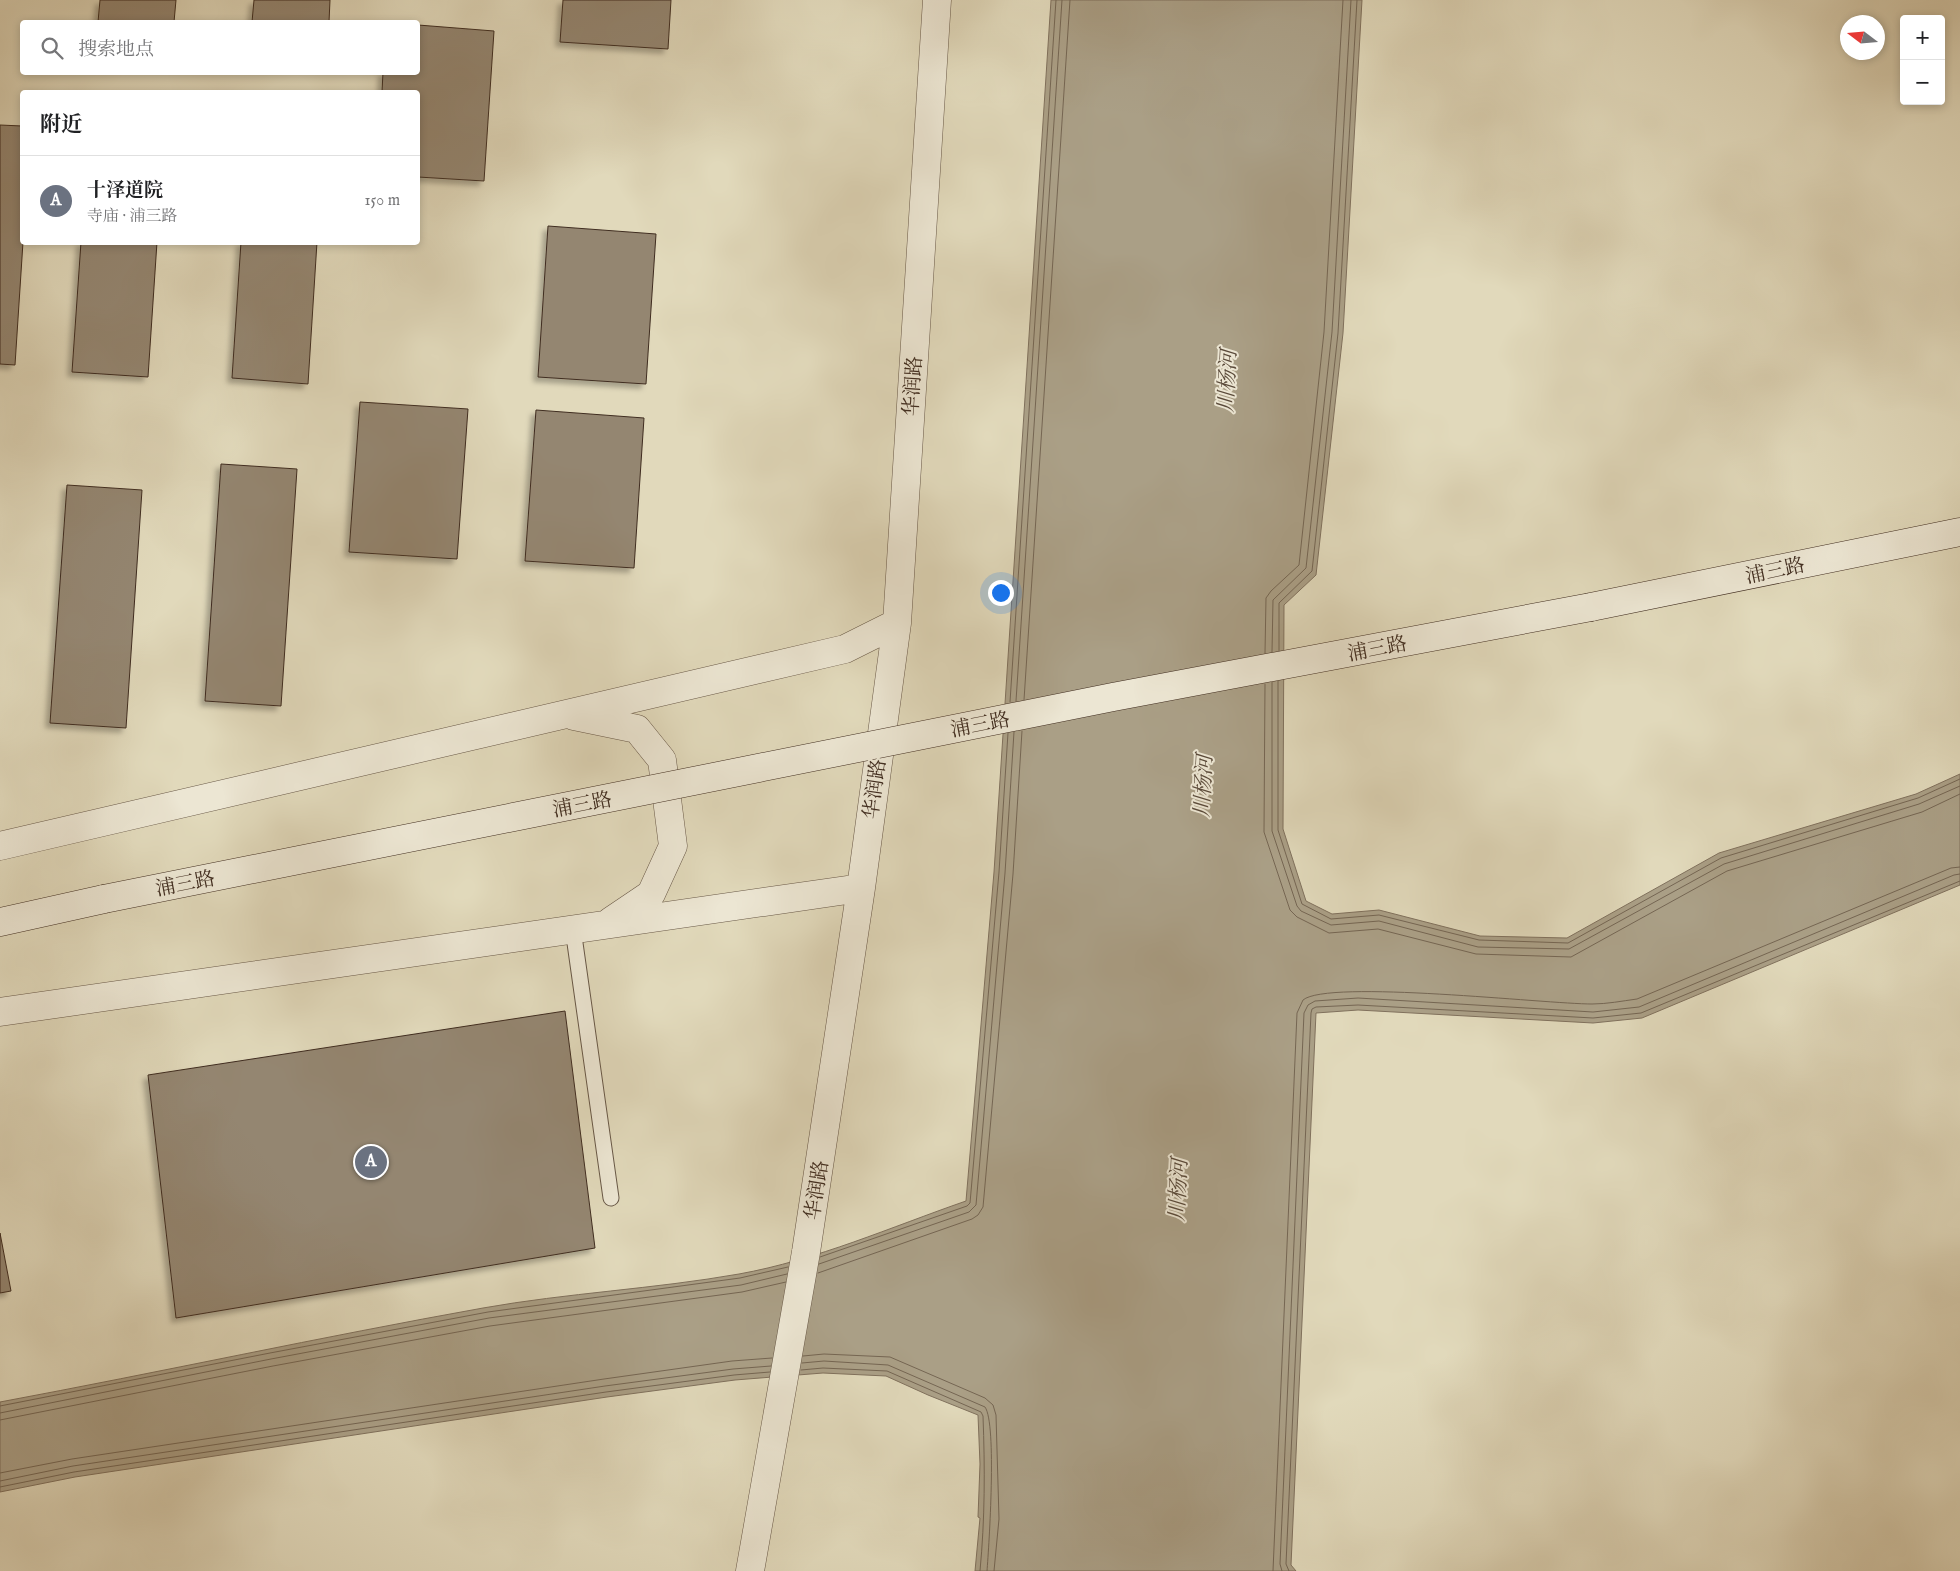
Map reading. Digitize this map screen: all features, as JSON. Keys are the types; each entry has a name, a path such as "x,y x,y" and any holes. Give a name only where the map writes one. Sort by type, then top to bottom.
{"street":[{"name":"华润路","path":"750,1571 806,1252 861,888 897,623 937,0"},
{"name":"浦三路","path":"0,922 104,899 1094,701 1591,607 1960,532"},
{"path":"0,846 845,649 897,623"},
{"path":"565,714 637,729 662,760 673,846 651,894 606,925"},
{"path":"0,1012 861,888"}],"lane":[{"path":"573,929 611,1198"}],"water":[{"name":"川杨河","path":"1051,0 1362,0 1343,333 1316,575 1284,605 1283,829 1306,901 1332,914 1379,910 1480,936 1567,938 1719,853 1916,794 1960,774 1960,885 1642,1018 1593,1023 1358,1010 1316,1013 1291,1565 1296,1571 975,1571 980,1518 978,1517 980,1464 978,1415 886,1376 823,1373 735,1380 607,1397 75,1477 0,1492 0,1402 483,1308 546,1298 675,1284 768,1268 825,1252 966,1201 994,872"}],"building":[{"path":"100,0 176,0 174,20 98,20"},
{"path":"254,0 330,0 329,20 252,20"},
{"path":"563,0 671,0 668,49 560,42"},
{"path":"420,25 494,31 484,181 420,177 420,90 382,90 383,75 420,75"},
{"path":"0,125 20,126 20,245 23,245 15,365 0,364"},
{"path":"548,226 656,234 646,384 538,377"},
{"path":"81,245 157,245 148,377 72,372"},
{"path":"241,245 317,245 308,384 232,378"},
{"path":"360,402 468,409 457,559 349,552"},
{"path":"536,410 644,418 634,568 525,561"},
{"path":"221,464 297,469 281,706 205,701"},
{"path":"67,485 142,490 126,728 50,723"},
{"path":"565,1011 595,1248 176,1318 148,1075"},
{"path":"0,1233 11,1291 0,1293"}],"place":[{"name":"十泽道院","path":"371,1162"}]}
